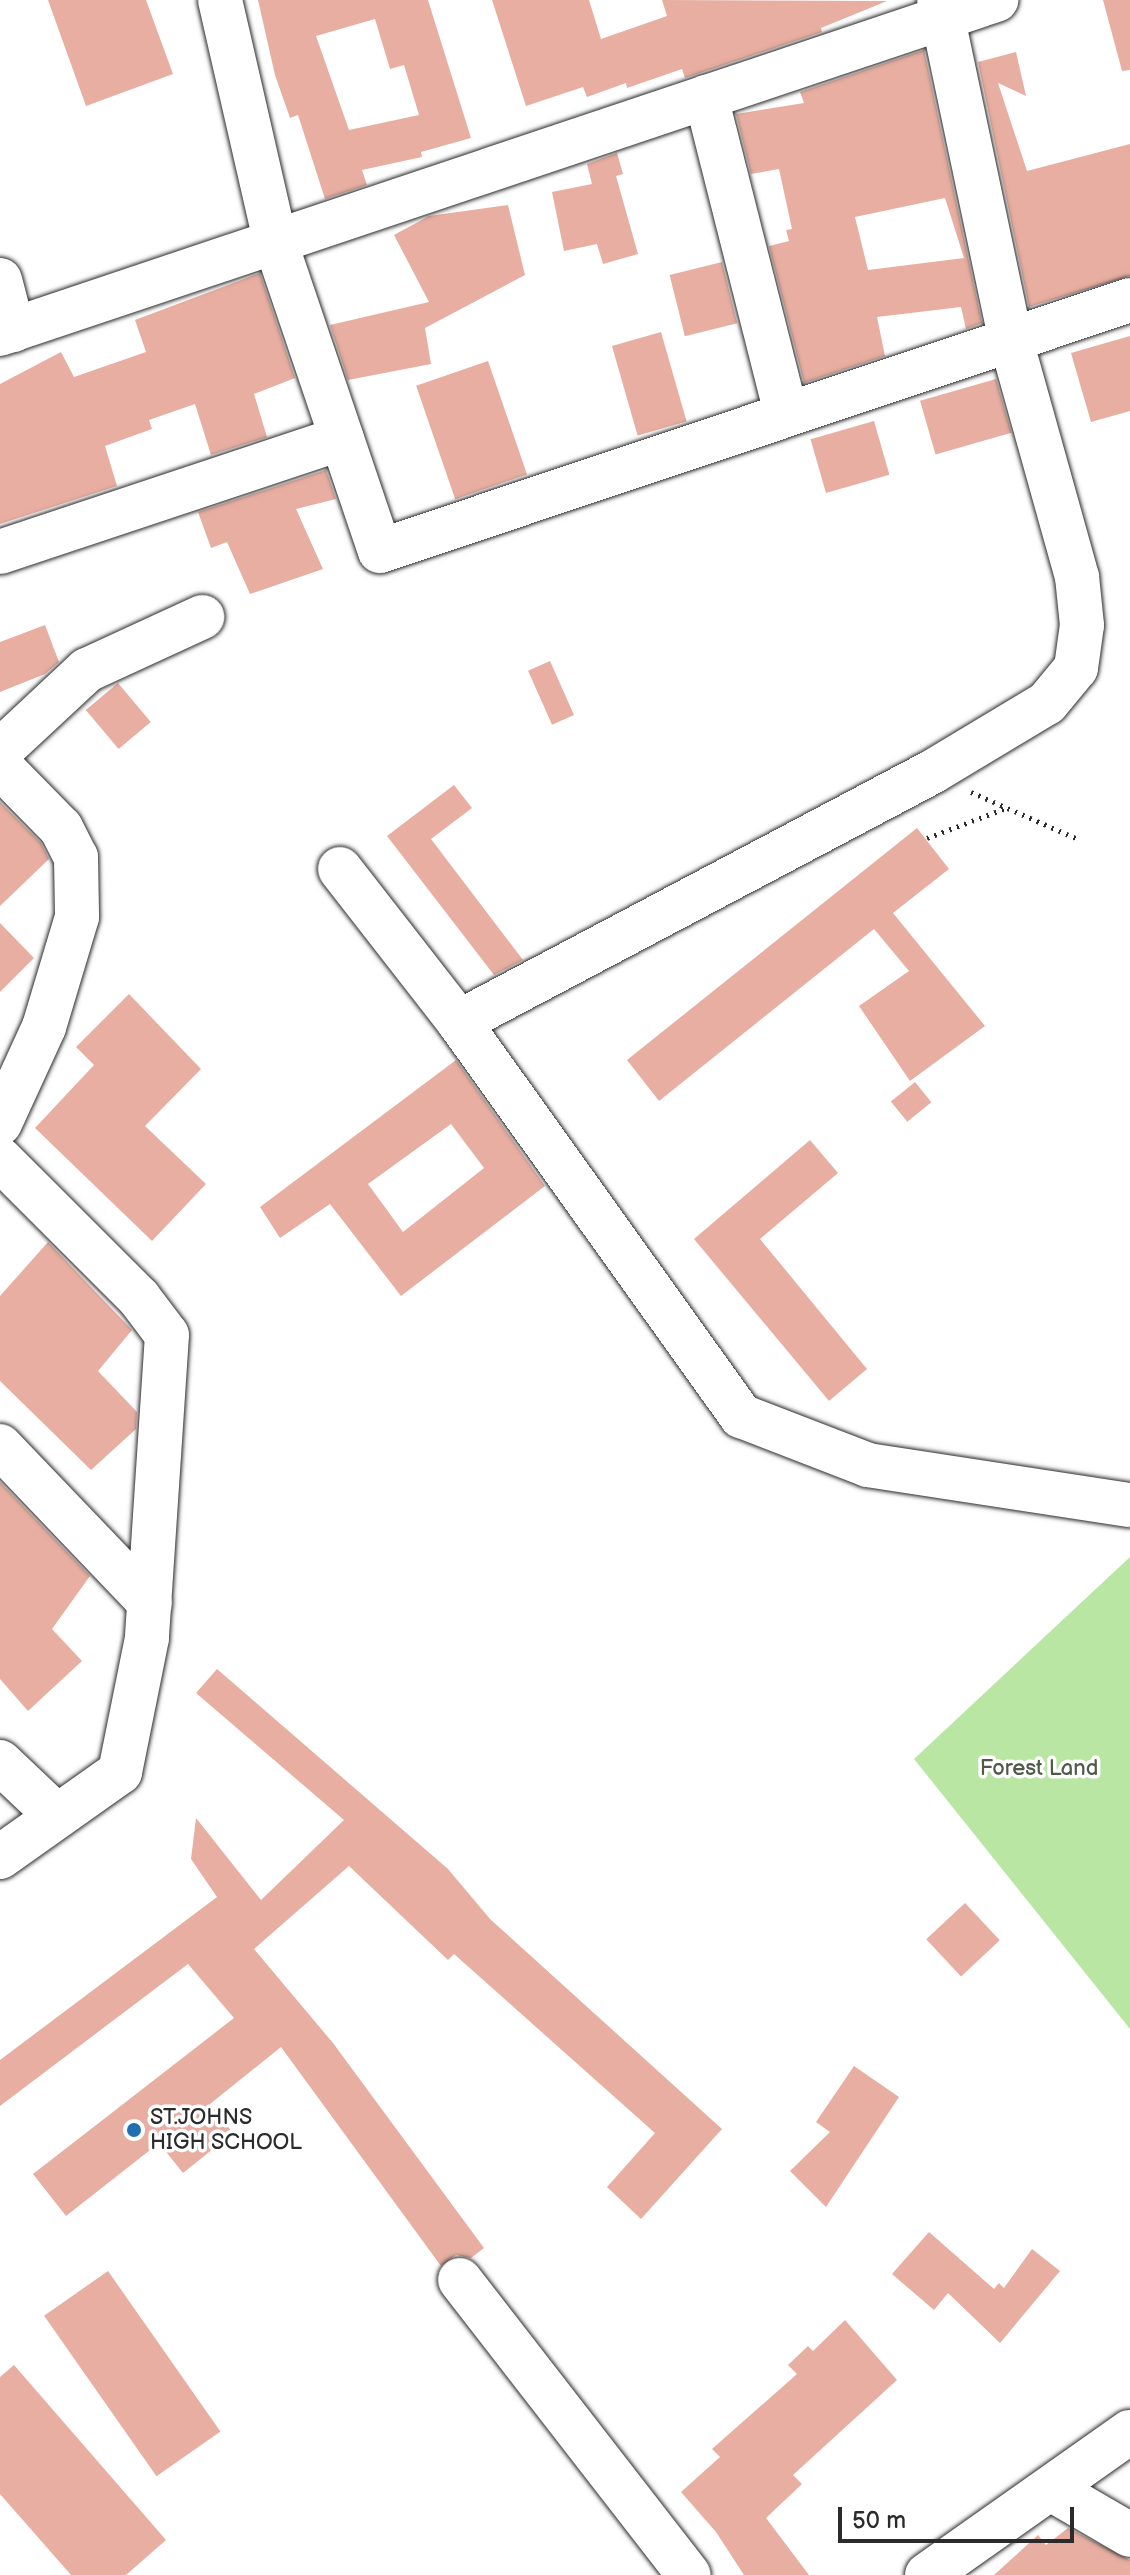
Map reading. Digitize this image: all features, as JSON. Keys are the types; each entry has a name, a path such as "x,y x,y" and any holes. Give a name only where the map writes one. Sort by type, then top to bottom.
{"street":[{"path":"220,0 275,241 380,551 1010,337 1130,300"},
{"path":"0,280 7,332 706,97 942,8 996,0"},
{"path":"459,1022 932,772 1047,703 1076,668 1082,625 1077,577 1010,337 942,8"},
{"path":"706,97 786,413"},
{"path":"0,552 342,438"},
{"path":"0,751 87,670 202,617"},
{"path":"0,766 61,828 76,857 77,917 44,1027 0,1123"},
{"path":"340,869 459,1022 741,1416 868,1465 1130,1505"},
{"path":"0,1159 139,1298 167,1335 150,1603 120,1772 0,1857"},
{"path":"0,1446 150,1603"},
{"path":"0,1762 56,1815"},
{"path":"460,2280 689,2575"},
{"path":"927,2575 1130,2432"},
{"path":"1051,2489 1130,2535"}],"path":[{"path":"932,772 1076,838"},
{"path":"927,838 1007,808"}],"green space":[{"name":"Forest Land","path":"1130,1557 1130,2029 914,1759"}],"building":[{"path":"48,0 146,0 173,74 86,106"},
{"path":"258,0 428,0 471,138 421,152 422,157 362,170 367,185 325,199 298,115 290,118 275,75","holes":["375,19 390,69 404,65 419,115 349,130 316,36"]},
{"path":"492,0 589,0 601,39 667,16 662,0 887,1 821,28 822,32 685,78 682,69 627,88 626,83 587,97 583,87 526,106"},
{"path":"1103,0 1130,0 1130,70 1122,71"},
{"path":"924,50 982,323 966,329 961,307 877,317 885,356 804,383 769,246 789,241 786,230 792,229 779,169 751,174 736,114 804,103 800,92","holes":["945,198 964,258 868,270 855,217"]},
{"path":"1016,52 1026,96 998,83 1027,171 1130,144 1130,276 1029,307 978,62"},
{"path":"617,153 623,174 616,176 638,254 603,264 597,244 564,251 552,192 592,184 587,164"},
{"path":"508,205 525,275 425,328 431,364 348,380 330,325 429,302 394,235 429,216"},
{"path":"722,262 737,323 685,336 670,275"},
{"path":"260,273 295,378 254,394 267,437 211,455 195,404 149,420 152,429 105,446 117,486 0,524 0,384 61,352 74,377 146,352 135,320"},
{"path":"661,332 687,421 638,435 612,346"},
{"path":"1130,336 1130,411 1091,422 1071,353"},
{"path":"488,361 527,474 455,499 416,386"},
{"path":"996,379 1011,433 935,455 920,401"},
{"path":"874,421 889,475 826,493 811,439"},
{"path":"326,470 336,499 296,509 323,569 250,594 227,542 211,548 198,512"},
{"path":"45,625 59,662 45,674 0,692 0,642"},
{"path":"550,661 574,715 552,725 528,671"},
{"path":"118,683 151,722 119,749 86,710"},
{"path":"454,785 472,808 431,839 523,960 494,975 387,836"},
{"path":"0,802 41,843 49,859 0,906"},
{"path":"917,828 949,869 893,913 985,1026 910,1081 859,1006 909,971 874,929 659,1101 627,1060"},
{"path":"0,923 34,958 0,992"},
{"path":"129,994 201,1069 145,1126 206,1184 152,1241 35,1128 94,1065 76,1047"},
{"path":"456,1060 545,1186 401,1296 330,1204 280,1238 260,1207","holes":["451,1124 484,1168 403,1232 368,1184"]},
{"path":"915,1082 931,1102 907,1122 891,1102"},
{"path":"810,1140 838,1173 760,1239 867,1369 829,1401 694,1239"},
{"path":"48,1242 132,1330 98,1371 137,1412 136,1429 91,1470 0,1381 0,1296"},
{"path":"0,1482 90,1576 52,1629 82,1661 28,1711 0,1679"},
{"path":"217,1669 448,1869 490,1919 722,2129 641,2219 607,2187 655,2133 454,1954 448,1960 349,1866 254,1949 333,2043 484,2248 471,2258 456,2255 441,2266 281,2047 210,2104 233,2133 183,2173 159,2143 66,2216 33,2174 234,2018 188,1964 0,2106 0,2060 217,1897 191,1859 196,1818 261,1900 344,1820 196,1693"},
{"path":"965,1903 1000,1940 961,1976 926,1939"},
{"path":"854,2066 899,2097 826,2207 790,2171 830,2132 816,2122"},
{"path":"929,2232 994,2289 999,2283 1004,2288 1032,2249 1060,2271 1000,2343 948,2293 934,2310 892,2274"},
{"path":"108,2271 220,2432 157,2476 44,2316"},
{"path":"845,2320 897,2380 793,2475 802,2484 766,2518 809,2575 744,2575 716,2532 681,2492 720,2457 712,2449 797,2374 788,2365 808,2346 813,2351"},
{"path":"14,2365 166,2540 126,2575 71,2575 0,2494 0,2377"},
{"path":"1068,2528 1130,2560 1130,2575 994,2575 1038,2535 1046,2545"}],"place":[{"name":"ST.JOHNS HIGH SCHOOL","path":"134,2130"}]}
